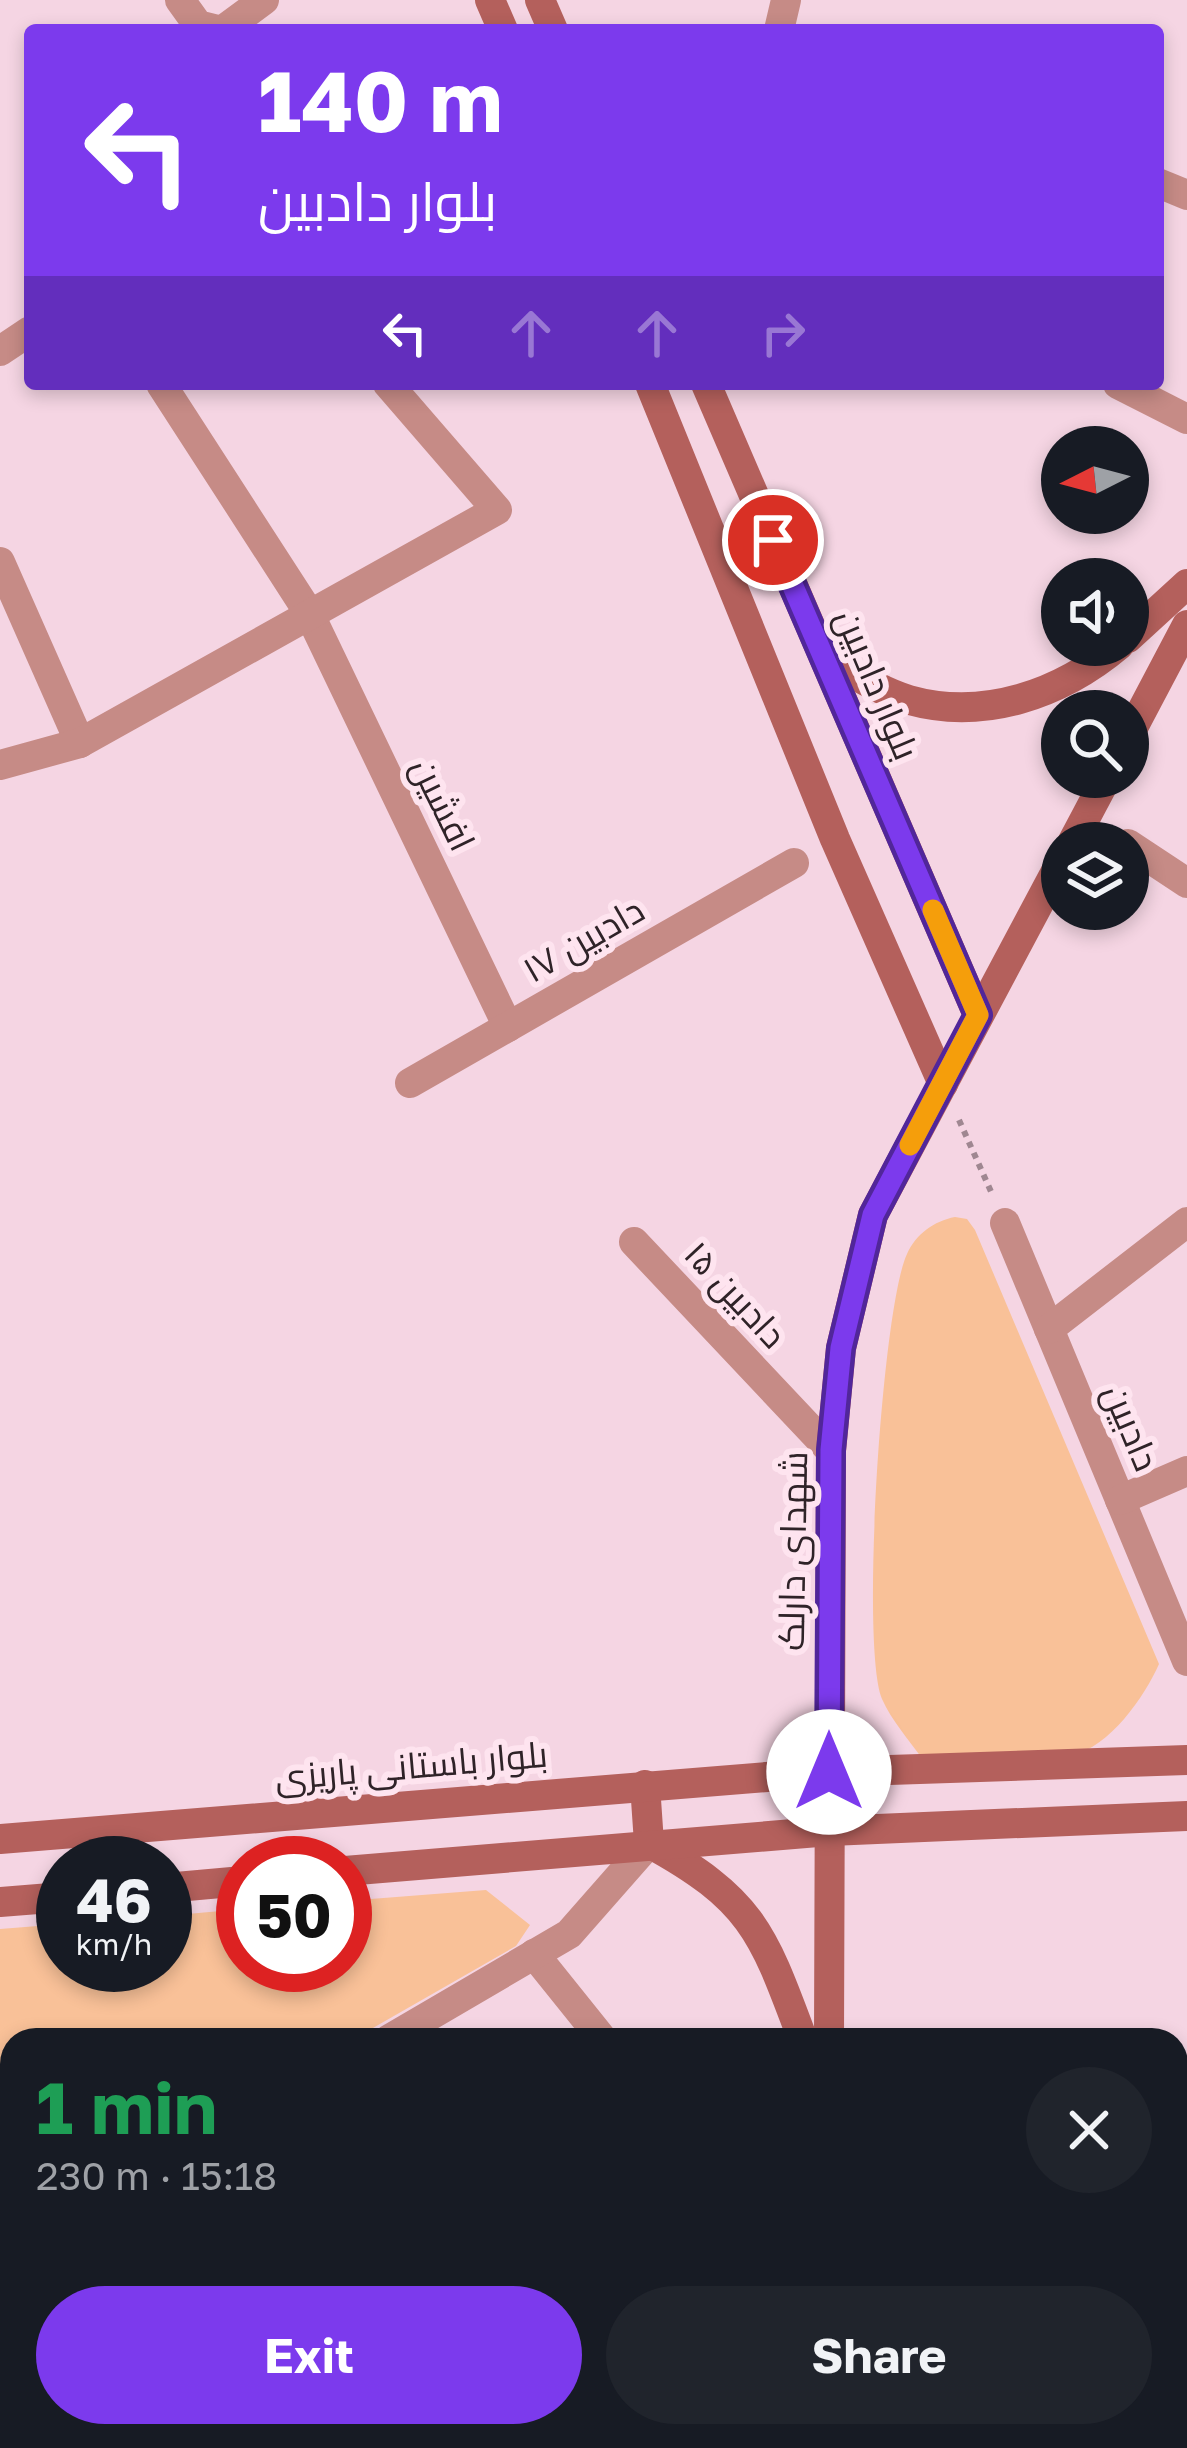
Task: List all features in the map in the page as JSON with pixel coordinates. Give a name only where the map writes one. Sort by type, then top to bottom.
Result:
[{"type":"main road","points":[[652,390],[835,839],[943,1084]]},
{"type":"main road","name":"بلوار دادبین","points":[[709,390],[978,1015]]},
{"type":"main road","points":[[1149,619],[1187,584]]},
{"type":"main road","points":[[1149,697],[1187,626]]},
{"type":"main road","points":[[824,657],[907,699],[958,709],[1010,703],[1055,688],[1092,666]]},
{"type":"main road","name":"شهدای دارلک","points":[[829,2028],[831,1450],[841,1348],[873,1215],[1041,899]]},
{"type":"main road","name":"بلوار باستانی پاریزی","points":[[0,1839],[829,1772],[1187,1760]]},
{"type":"main road","points":[[645,1785],[649,1844]]},
{"type":"main road","points":[[372,1869],[830,1831],[1187,1816]]},
{"type":"main road","points":[[649,1844],[698,1870],[728,1894],[752,1923],[772,1957],[798,2028]]},
{"type":"main road","points":[[0,1902],[36,1899]]},
{"type":"street","points":[[229,24],[263,0]]},
{"type":"street","name":"افشین","points":[[165,390],[309,613],[508,1028]]},
{"type":"street","points":[[0,765],[80,743],[497,510],[393,390]]},
{"type":"street","points":[[1130,390],[1187,419]]},
{"type":"street","points":[[0,562],[80,743]]},
{"type":"street","points":[[1149,857],[1187,883]]},
{"type":"street","name":"دادبین ۱۷","points":[[410,1083],[794,862]]},
{"type":"street","points":[[1049,1329],[1187,1222]]},
{"type":"street","name":"دادبین","points":[[1005,1223],[1187,1660]]},
{"type":"street","name":"دادبین ۱۵","points":[[634,1243],[831,1450]]},
{"type":"street","points":[[1120,1500],[1187,1471]]},
{"type":"street","points":[[408,2028],[569,1934],[649,1844]]},
{"type":"street","points":[[534,1954],[593,2028]]},
{"type":"path","points":[[943,1084],[1005,1223]]},
{"type":"shaded area","points":[[955,1217],[967,1219],[975,1230],[1159,1664],[1145,1691],[1112,1732],[1072,1755],[923,1760],[882,1699],[873,1615],[874,1549],[889,1338],[907,1254],[926,1230]]},
{"type":"shaded area","points":[[486,1890],[530,1925],[516,1946],[373,2028],[0,2028],[0,1929],[36,1926],[36,1992],[192,1992],[192,1914],[216,1911],[216,1992],[372,1992],[372,1899]]},
{"type":"slow traffic","points":[[910,1145],[978,1015],[933,910]]},
{"type":"route","points":[[773,540],[978,1015],[873,1215],[841,1348],[831,1450],[829,1772]]}]
